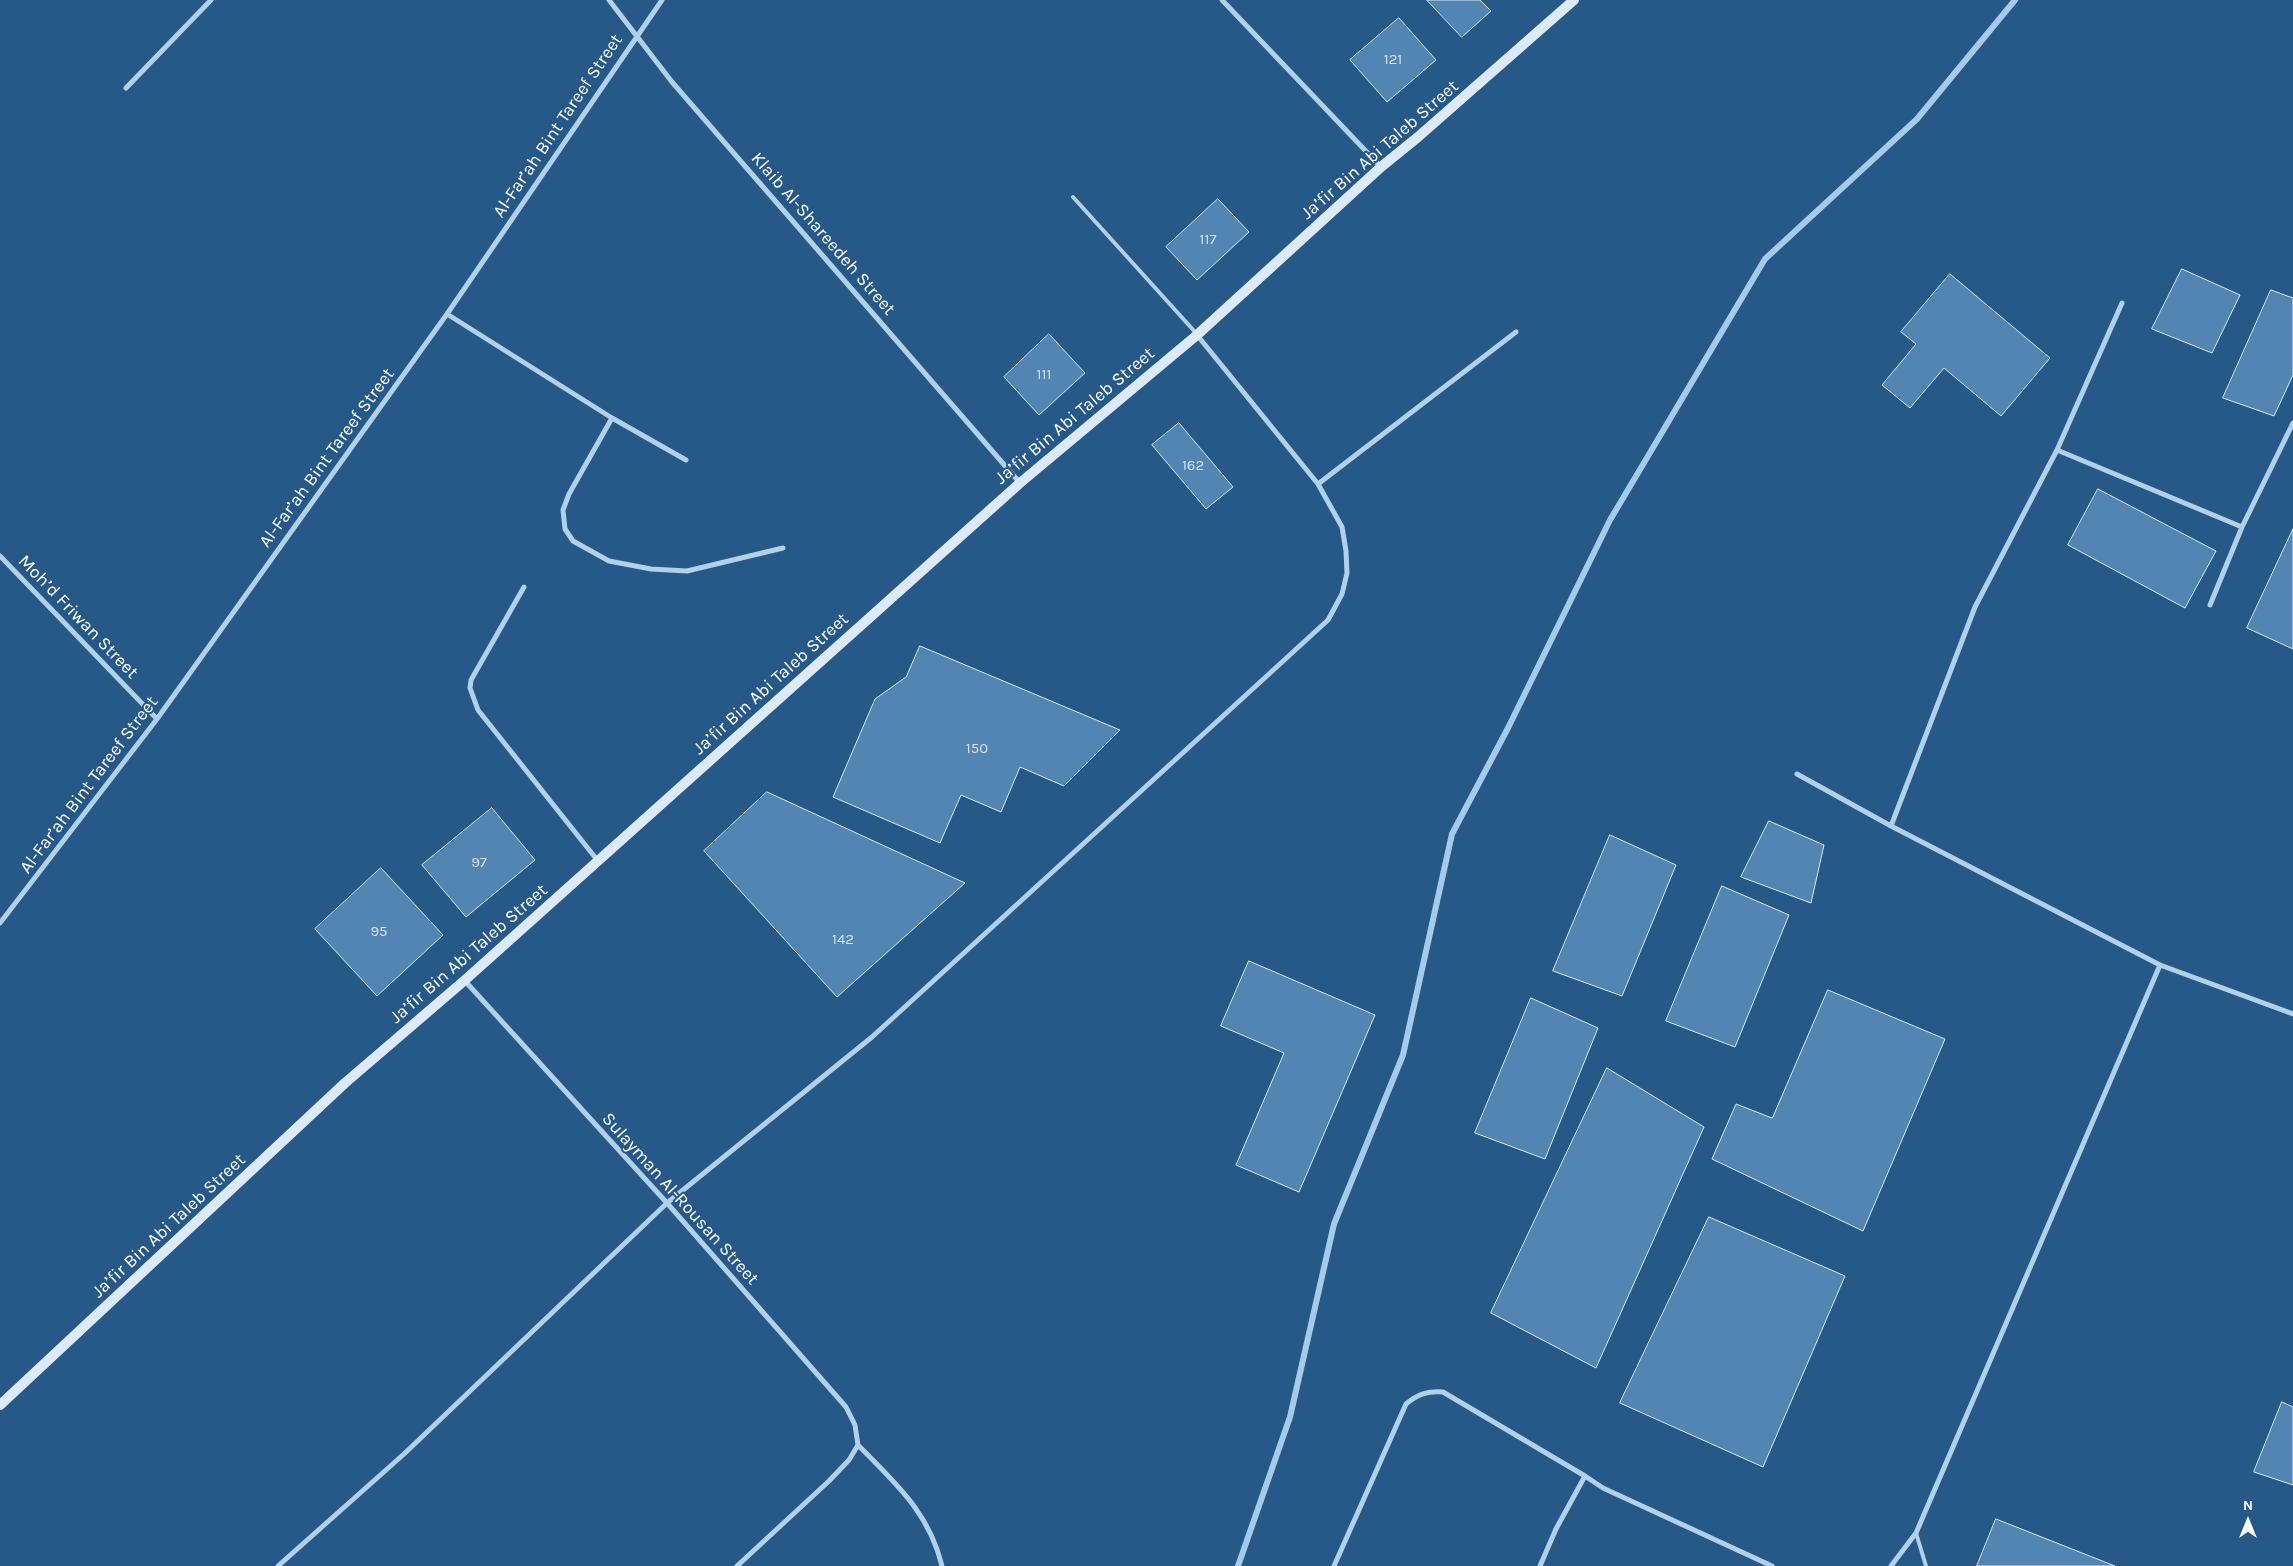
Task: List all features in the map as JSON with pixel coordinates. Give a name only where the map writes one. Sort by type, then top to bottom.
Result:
[{"type":"street","points":[[126,88],[211,0]]},
{"type":"street","name":"Klaib Al-Shareedeh Street","points":[[609,0],[679,89],[1020,483]]},
{"type":"street","name":"Al-Far’ah Bint Tareef Street","points":[[0,923],[157,719],[447,314],[662,0]]},
{"type":"street","points":[[1222,0],[1381,166]]},
{"type":"street","name":"Ja’fir Bin Abi Taleb Street","points":[[0,1405],[345,1084],[465,980],[1020,483],[1197,335],[1381,166],[1418,137],[1574,0]]},
{"type":"street","points":[[1891,826],[1975,607],[2057,450],[2122,303]]},
{"type":"street","points":[[447,314],[612,418],[686,460]]},
{"type":"street","points":[[1318,484],[1516,332]]},
{"type":"street","points":[[278,1566],[404,1454],[667,1203],[872,1037],[1328,620],[1342,594],[1347,573],[1342,527],[1318,484],[1197,335]]},
{"type":"street","points":[[612,418],[569,494],[563,510],[566,529],[573,541],[609,561],[651,569],[688,571],[783,548]]},
{"type":"street","points":[[2210,605],[2242,527],[2293,423]]},
{"type":"street","points":[[2057,450],[2242,527]]},
{"type":"street","name":"Moh’d Friwan Street","points":[[0,556],[157,719]]},
{"type":"street","points":[[524,587],[471,680],[470,688],[478,710],[598,861]]},
{"type":"street","points":[[1797,774],[1891,826],[2160,965],[2293,1014]]},
{"type":"street","points":[[1891,1566],[1916,1533],[2160,965]]},
{"type":"street","name":"Sulayman Al-Rousan Street","points":[[465,980],[667,1203],[846,1407],[855,1425],[858,1445]]},
{"type":"street","points":[[1334,1566],[1406,1404],[1418,1395],[1432,1391],[1443,1392],[1603,1488],[1772,1566]]},
{"type":"street","points":[[737,1566],[829,1481],[849,1460],[858,1445],[903,1492],[926,1521],[937,1546],[942,1566]]},
{"type":"street","points":[[1540,1566],[1556,1529],[1585,1476]]},
{"type":"lane","points":[[1073,198],[1197,335]]},
{"type":"lane","points":[[1916,1533],[1926,1566]]},
{"type":"building","points":[[1427,0],[1480,0],[1491,11],[1462,37]]},
{"type":"building","points":[[1399,18],[1436,60],[1387,102],[1350,60]]},
{"type":"building","points":[[1218,199],[1249,232],[1197,280],[1166,247]]},
{"type":"building","points":[[2182,269],[2240,295],[2212,353],[2152,329]]},
{"type":"building","points":[[1950,274],[2050,358],[2001,416],[1944,368],[1910,408],[1882,385],[1916,344],[1901,332]]},
{"type":"building","points":[[2271,290],[2293,298],[2293,375],[2274,416],[2223,398]]},
{"type":"building","points":[[1049,334],[1085,373],[1039,415],[1004,377]]},
{"type":"building","points":[[1179,423],[1233,487],[1206,509],[1152,445]]},
{"type":"building","points":[[2098,489],[2216,551],[2185,608],[2068,545]]},
{"type":"building","points":[[2293,529],[2293,649],[2247,628]]},
{"type":"building","points":[[920,646],[1120,730],[1064,786],[1020,767],[1001,812],[961,795],[940,843],[833,797],[875,699],[906,677]]},
{"type":"building","points":[[767,792],[965,883],[837,997],[704,851]]},
{"type":"building","points":[[492,808],[535,860],[466,917],[422,865]]},
{"type":"building","points":[[1769,821],[1824,845],[1811,903],[1741,877]]},
{"type":"building","points":[[1610,835],[1676,865],[1622,996],[1553,971]]},
{"type":"building","points":[[381,868],[443,935],[377,996],[315,929]]},
{"type":"building","points":[[1722,886],[1789,915],[1735,1047],[1666,1021]]},
{"type":"building","points":[[1249,961],[1375,1015],[1299,1192],[1236,1165],[1284,1053],[1221,1026]]},
{"type":"building","points":[[1828,990],[1945,1039],[1863,1231],[1712,1159],[1736,1104],[1772,1118]]},
{"type":"building","points":[[1531,998],[1598,1028],[1545,1159],[1475,1133]]},
{"type":"building","points":[[1607,1068],[1704,1127],[1596,1368],[1491,1313]]},
{"type":"building","points":[[1709,1217],[1845,1276],[1763,1467],[1620,1403]]},
{"type":"building","points":[[2282,1402],[2293,1407],[2293,1485],[2254,1472]]},
{"type":"building","points":[[1996,1519],[2115,1566],[1977,1566]]},
{"type":"waterway","points":[[1238,1566],[1290,1417],[1334,1224],[1403,1055],[1452,834],[1508,728],[1610,520],[1765,259],[1917,119],[2015,0]]}]
